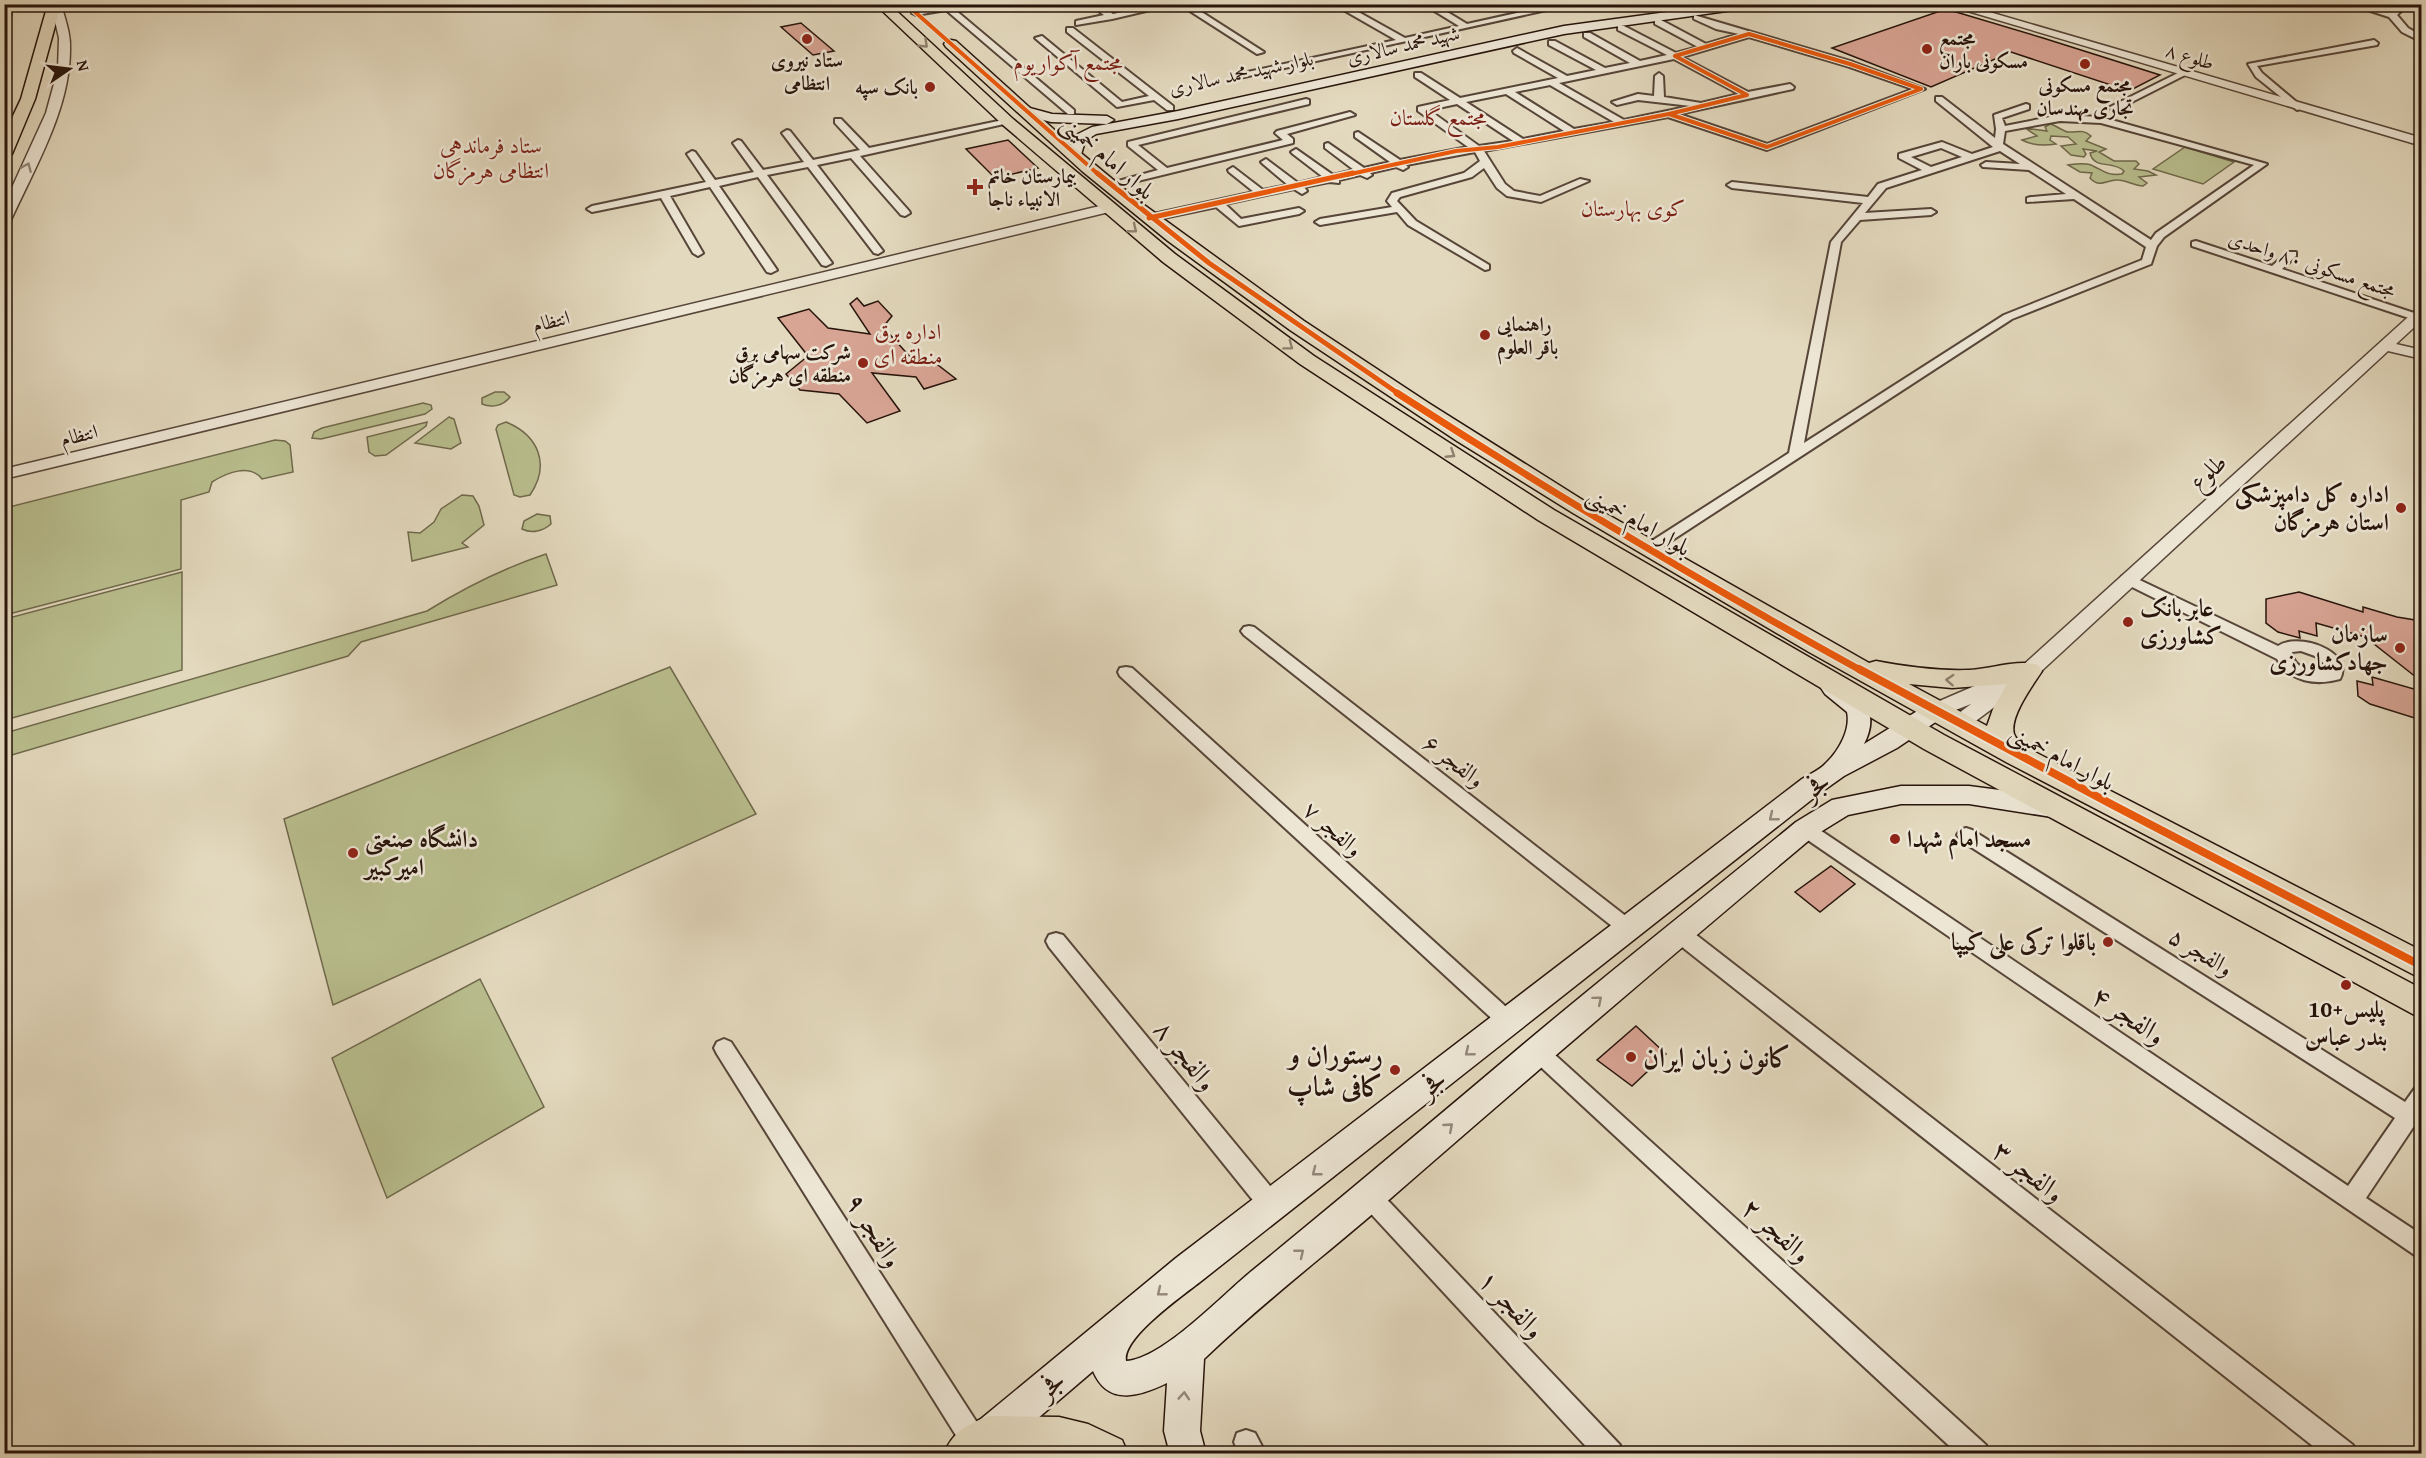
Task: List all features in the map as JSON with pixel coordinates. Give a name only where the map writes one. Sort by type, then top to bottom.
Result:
[{"type":"main road","points":[[4,16],[6,4]]},
{"type":"main road","points":[[4,154],[28,99],[55,4]]},
{"type":"main road","name":"بلوار امام خمینی","points":[[881,4],[1017,116],[1075,155],[1153,221],[1333,352],[1569,502],[1848,665],[2421,966]]},
{"type":"main road","name":"بلوار شهید محمد سالاری","points":[[1017,116],[1080,121],[1174,112],[1513,33],[1607,17],[1713,4]]},
{"type":"main road","name":"شهید محمد سالاری","points":[[1075,155],[1079,138],[1092,132],[1174,112],[1564,30],[1755,4]]},
{"type":"main road","name":"بلوار امام خمینی","points":[[911,9],[1108,208],[1169,258],[1307,360],[1546,515],[1812,672],[2052,807],[2421,1005]]},
{"type":"main road","points":[[1848,665],[1911,677],[1953,680],[1995,678],[2029,670]]},
{"type":"main road","points":[[2016,755],[2003,741],[1999,730],[2003,716],[2029,670]]},
{"type":"main road","points":[[1812,672],[1857,708],[1860,717],[1858,732],[1835,770]]},
{"type":"main road","points":[[1921,735],[1935,711]]},
{"type":"main road","points":[[1921,735],[1958,724]]},
{"type":"main road","name":"فجر","points":[[976,1444],[1131,1316],[1811,786],[1835,770],[1888,742],[1921,735]]},
{"type":"main road","points":[[1811,786],[1823,787],[1835,793],[1842,802],[1841,807]]},
{"type":"main road","name":"فجر","points":[[1131,1316],[1109,1353],[1108,1363],[1117,1378],[1131,1380],[1187,1351],[1236,1305],[1369,1196],[1537,1051],[1805,829],[1841,807],[1901,795],[1940,794],[2013,800],[2052,807]]},
{"type":"main road","points":[[1187,1351],[1182,1431],[1188,1454]]},
{"type":"main road","points":[[976,1444],[1059,1437],[1088,1444],[1108,1454]]},
{"type":"street","points":[[4,220],[61,85],[65,51],[63,28],[55,4]]},
{"type":"street","points":[[911,9],[962,4]]},
{"type":"street","points":[[1093,4],[1112,16]]},
{"type":"street","points":[[1079,23],[1172,4]]},
{"type":"street","points":[[1183,4],[1260,52]]},
{"type":"street","points":[[1337,4],[1404,41]]},
{"type":"street","points":[[1427,4],[1466,27]]},
{"type":"street","points":[[1539,4],[1548,9]]},
{"type":"street","points":[[1238,77],[1570,4]]},
{"type":"street","name":"طلوع ۸","points":[[1949,4],[2421,142]]},
{"type":"street","points":[[2354,4],[2392,15],[2405,30],[2421,40]]},
{"type":"street","points":[[2392,15],[2401,5]]},
{"type":"street","points":[[947,7],[1071,112]]},
{"type":"street","points":[[1669,114],[1767,147],[1921,89],[1850,64],[1719,27],[1697,17]]},
{"type":"street","points":[[1658,22],[1705,47]]},
{"type":"street","points":[[1621,28],[1747,95]]},
{"type":"street","points":[[1070,30],[1174,112]]},
{"type":"street","points":[[1584,181],[1541,199],[1511,194],[1501,186],[1478,150],[1421,109],[1676,56],[1749,34]]},
{"type":"street","points":[[1587,35],[1639,64]]},
{"type":"street","points":[[1039,38],[1120,105],[1156,97]]},
{"type":"street","points":[[1552,43],[1604,71]]},
{"type":"street","points":[[2297,107],[2259,75],[2252,64],[2374,43]]},
{"type":"street","points":[[1517,51],[1566,79]]},
{"type":"street","points":[[2114,108],[2185,73]]},
{"type":"street","points":[[1418,75],[1521,142]]},
{"type":"street","points":[[1659,76],[1659,98]]},
{"type":"street","points":[[1551,82],[1623,123]]},
{"type":"street","points":[[1153,221],[1403,166],[1464,156],[1478,150],[1669,114],[1790,87]]},
{"type":"street","points":[[1507,91],[1572,132]]},
{"type":"street","points":[[1617,102],[1638,97],[1704,105]]},
{"type":"street","points":[[1939,99],[1998,145],[2152,246]]},
{"type":"street","points":[[1267,124],[1306,102]]},
{"type":"street","points":[[1795,454],[1836,242],[1868,200],[1882,186],[1997,149],[2001,129],[1997,117],[2026,106]]},
{"type":"street","points":[[1164,170],[1131,144],[1267,124],[1350,115]]},
{"type":"street","points":[[592,209],[866,152],[1017,116]]},
{"type":"street","points":[[1648,549],[2008,317],[2147,262],[2152,246],[2160,235],[2262,164],[2101,120],[2060,118],[2001,129]]},
{"type":"street","points":[[838,121],[866,152]]},
{"type":"street","points":[[1109,185],[1290,141],[1267,124]]},
{"type":"street","points":[[787,133],[878,250]]},
{"type":"street","points":[[1358,135],[1403,166]]},
{"type":"street","points":[[738,143],[826,263]]},
{"type":"street","points":[[1930,170],[1902,156],[1942,144],[1971,157]]},
{"type":"street","points":[[1328,146],[1367,174]]},
{"type":"street","points":[[1296,152],[1335,181]]},
{"type":"street","points":[[692,154],[771,270]]},
{"type":"street","points":[[853,154],[905,213]]},
{"type":"street","points":[[1266,162],[1300,189]]},
{"type":"street","points":[[1485,267],[1432,237],[1397,209],[1392,201],[1396,195],[1468,175],[1486,162]]},
{"type":"street","points":[[1986,165],[2031,167]]},
{"type":"street","points":[[1233,170],[1262,194]]},
{"type":"street","points":[[1732,185],[1868,200]]},
{"type":"street","points":[[1221,206],[1262,194],[1300,189]]},
{"type":"street","points":[[664,194],[698,253]]},
{"type":"street","points":[[2031,200],[2076,196]]},
{"type":"street","points":[[1221,206],[1239,223],[1299,211]]},
{"type":"street","name":"انتظام","points":[[4,474],[1108,208]]},
{"type":"street","points":[[1320,222],[1397,209]]},
{"type":"street","points":[[1855,217],[1930,212]]},
{"type":"street","name":"مجتمع مسکونی ۸۰ واحدی","points":[[2196,244],[2250,268],[2274,270],[2420,314]]},
{"type":"street","points":[[2274,270],[2292,254]]},
{"type":"street","name":"طلوع","points":[[1958,724],[2029,670],[2420,314]]},
{"type":"street","points":[[2390,341],[2421,342]]},
{"type":"street","points":[[2390,341],[2421,355]]},
{"type":"street","points":[[2127,579],[2283,655]]},
{"type":"street","name":"والفجر ۶","points":[[1250,631],[1629,929]]},
{"type":"street","name":"طلوع","points":[[1935,711],[2029,670]]},
{"type":"street","name":"والفجر ۷","points":[[1126,672],[1508,1021]]},
{"type":"street","name":"والفجر ۴","points":[[1805,829],[2421,1249]]},
{"type":"street","name":"والفجر ۵","points":[[1966,835],[2408,1115]]},
{"type":"street","name":"والفجر ۳","points":[[1679,933],[2344,1454]]},
{"type":"street","name":"والفجر ۸","points":[[1056,940],[1272,1206]]},
{"type":"street","name":"والفجر ۹","points":[[724,1048],[976,1444]]},
{"type":"street","name":"والفجر ۲","points":[[1537,1051],[1977,1454]]},
{"type":"street","points":[[2351,1201],[2421,1095]]},
{"type":"street","name":"والفجر ۱","points":[[1369,1196],[1611,1454]]},
{"type":"green space","points":[[2050,124],[2068,132],[2085,132],[2091,136],[2086,141],[2106,149],[2099,152],[2114,161],[2136,161],[2139,164],[2134,169],[2156,175],[2139,177],[2147,183],[2143,186],[2121,180],[2097,183],[2090,178],[2092,173],[2080,172],[2068,165],[2088,164],[2113,174],[2122,174],[2124,171],[2095,161],[2090,153],[2097,151],[2083,149],[2086,154],[2084,157],[2071,155],[2061,146],[2076,144],[2068,137],[2051,136],[2050,140],[2056,144],[2047,145],[2022,140],[2037,136],[2025,128],[2047,131],[2045,127]]},
{"type":"green space","points":[[2185,147],[2234,162],[2203,184],[2153,169]]},
{"type":"green space","points":[[495,392],[504,392],[510,397],[497,405],[482,404],[482,398]]},
{"type":"green space","points":[[423,403],[431,405],[432,409],[425,414],[321,439],[312,438],[314,432],[322,428]]},
{"type":"green space","points":[[449,417],[454,419],[461,443],[451,449],[415,443]]},
{"type":"green space","points":[[427,422],[426,426],[386,455],[375,456],[369,452],[367,437]]},
{"type":"green space","points":[[506,422],[526,435],[538,452],[540,472],[530,495],[520,497],[514,495],[496,429],[498,425]]},
{"type":"green space","points":[[275,440],[285,441],[290,445],[293,472],[262,479],[251,471],[238,471],[212,482],[209,492],[181,500],[181,569],[5,615],[5,508]]},
{"type":"green space","points":[[462,495],[473,496],[479,506],[484,525],[462,543],[468,547],[412,561],[408,532],[420,533],[434,522],[441,509]]},
{"type":"green space","points":[[537,514],[550,516],[551,524],[537,531],[522,529],[524,521]]},
{"type":"green space","points":[[546,554],[557,585],[361,642],[348,656],[5,757],[5,733],[427,611],[485,579]]},
{"type":"green space","points":[[182,572],[182,670],[5,720],[5,619]]},
{"type":"green space","points":[[670,667],[756,814],[333,1005],[284,819]]},
{"type":"green space","points":[[480,979],[544,1107],[387,1198],[332,1058]]},
{"type":"building","name":"مجتمع مسکونی باران","points":[[1946,9],[2160,75],[2129,91],[2011,52],[1931,87],[1832,48]]},
{"type":"building","name":"ستاد نیروی انتظامی","points":[[801,23],[834,51],[813,55],[781,27]]},
{"type":"building","points":[[1008,140],[1038,168],[995,178],[966,149]]},
{"type":"building","name":"شرکت سهامی برق منطقه ای هرمزگان","points":[[857,298],[864,306],[878,301],[892,316],[883,327],[913,360],[934,362],[956,379],[924,389],[916,377],[872,373],[900,411],[867,423],[839,394],[800,390],[786,374],[808,356],[778,318],[809,309],[828,328],[870,334],[850,304]]},
{"type":"building","name":"سازمان جهادکشاورزی","points":[[2299,592],[2363,612],[2363,607],[2421,621],[2421,681],[2365,637],[2316,623],[2317,636],[2299,631],[2300,638],[2278,632],[2266,623],[2266,599]]},
{"type":"building","points":[[2372,677],[2421,691],[2421,720],[2370,704],[2358,696],[2357,681],[2373,685]]},
{"type":"building","points":[[1831,866],[1855,884],[1820,912],[1795,892]]},
{"type":"building","name":"کانون زبان ایران","points":[[1636,1026],[1666,1054],[1632,1086],[1597,1060]]},
{"type":"cycle path","points":[[906,4],[1055,137],[1169,233],[1353,364],[1500,459],[1649,550],[1802,638],[1955,722],[2422,966]]},
{"type":"cycle path","points":[[1149,218],[1456,151],[1498,147],[1669,114],[1747,95],[1675,56],[1749,34],[1850,64],[1921,89],[1767,147],[1669,114]]},
{"type":"place","name":"ستاد نیروی انتظامی","points":[[807,39]]},
{"type":"place","name":"مجتمع مسکونی باران","points":[[1927,49]]},
{"type":"place","name":"مجتمع مسکونی تجاری مهندسان","points":[[2085,64]]},
{"type":"place","name":"بانک سپه","points":[[930,87]]},
{"type":"place","name":"بیمارستان خاتم الانبیاء ناجا","points":[[975,187]]},
{"type":"place","name":"راهنمایی باقر العلوم","points":[[1485,335]]},
{"type":"place","name":"شرکت سهامی برق منطقه ای هرمزگان","points":[[863,363]]},
{"type":"place","name":"اداره کل دامپزشکی استان هرمزگان","points":[[2401,508]]},
{"type":"place","name":"عابر بانک کشاورزی","points":[[2128,622]]},
{"type":"place","name":"سازمان جهادکشاورزی","points":[[2400,648]]},
{"type":"place","name":"مسجد امام شهدا","points":[[1895,839]]},
{"type":"place","name":"دانشگاه صنعتی امیرکبیر","points":[[353,853]]},
{"type":"place","name":"باقلوا ترکی علی کیپا","points":[[2108,942]]},
{"type":"place","name":"پليس+10 بندر عباس","points":[[2346,985]]},
{"type":"place","name":"کانون زبان ایران","points":[[1631,1057]]},
{"type":"place","name":"رستوران و کافی شاپ","points":[[1395,1070]]},
{"type":"district","name":"مجتمع آکواریوم","points":[[1068,62]]},
{"type":"district","name":"مجتمع گلستان","points":[[1438,117]]},
{"type":"district","name":"ستاد فرماندهی انتظامی هرمزگان","points":[[491,158]]},
{"type":"district","name":"کوی بهارستان","points":[[1633,208]]},
{"type":"district","name":"اداره برق منطقه ای","points":[[908,344]]}]
